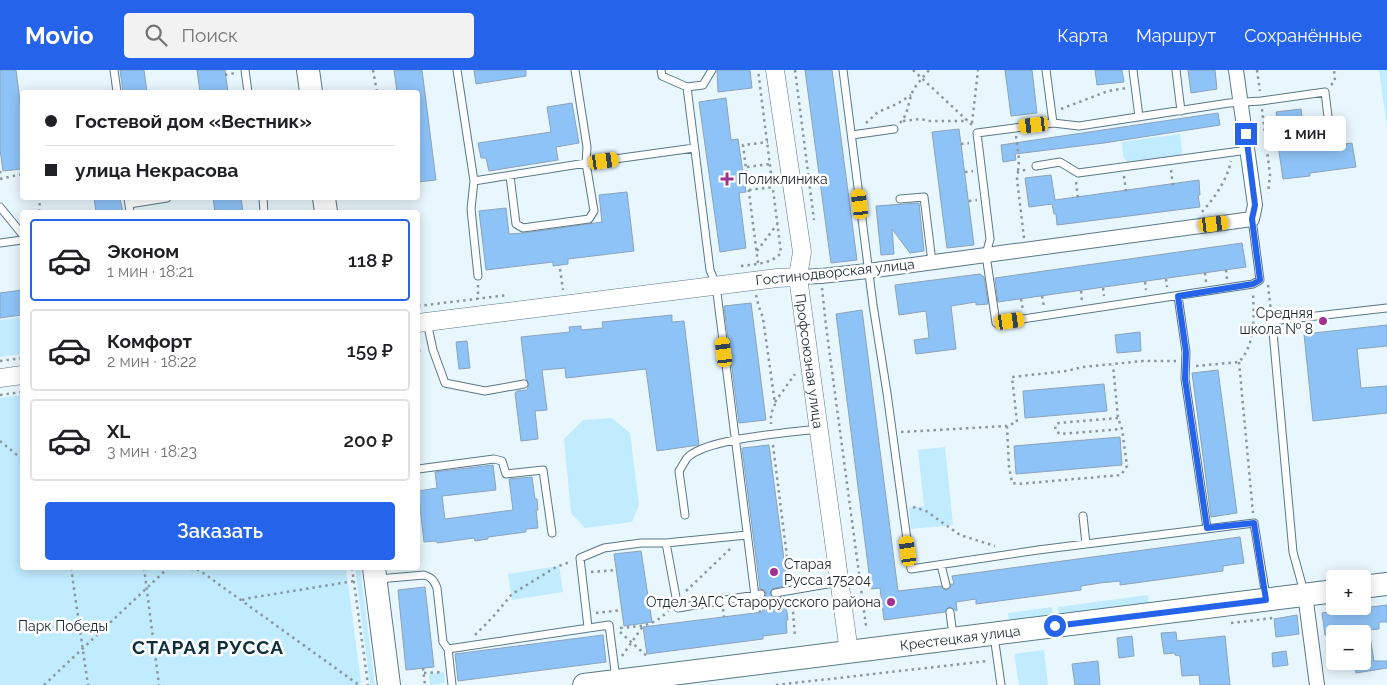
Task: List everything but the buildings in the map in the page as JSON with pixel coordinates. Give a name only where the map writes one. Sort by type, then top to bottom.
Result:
[{"type":"main road","points":[[308,70],[311,90]]},
{"type":"main road","points":[[368,576],[389,685]]},
{"type":"main road","points":[[1371,586],[1387,584]]},
{"type":"main road","name":"Крестецкая улица","points":[[584,685],[615,672],[692,675],[953,638],[1326,592]]},
{"type":"street","name":"Профсоюзная улица","points":[[775,70],[802,252],[798,277],[849,652]]},
{"type":"street","points":[[1236,70],[1255,205],[1252,219]]},
{"type":"street","name":"Гостинодворская улица","points":[[422,323],[479,307],[565,304],[750,281],[868,271],[1252,219]]},
{"type":"street","points":[[0,378],[20,376]]},
{"type":"street","points":[[1305,594],[1317,685]]},
{"type":"lane","points":[[114,70],[117,90]]},
{"type":"lane","points":[[245,70],[248,90]]},
{"type":"lane","points":[[457,70],[474,181],[471,210],[478,276]]},
{"type":"lane","points":[[510,176],[516,224],[523,228],[589,219],[594,211],[586,163],[587,147],[575,70]]},
{"type":"lane","points":[[661,70],[662,76],[687,87],[703,85],[712,70]]},
{"type":"lane","points":[[843,70],[868,271],[893,432],[911,569],[1010,554],[1254,523],[1266,600]]},
{"type":"lane","points":[[1046,70],[1053,123]]},
{"type":"lane","points":[[1133,70],[1139,117]]},
{"type":"lane","points":[[1176,70],[1181,111]]},
{"type":"lane","points":[[666,544],[678,608],[758,595],[747,535],[716,285],[710,270],[687,87]]},
{"type":"lane","points":[[1252,219],[1260,280],[1253,284],[996,323],[986,255],[990,239],[977,133],[1053,123],[1079,126],[1241,102],[1325,92],[1329,125]]},
{"type":"lane","points":[[852,135],[894,129]]},
{"type":"lane","points":[[474,181],[694,148]]},
{"type":"lane","points":[[1036,166],[1060,162],[1078,173],[1248,150]]},
{"type":"lane","points":[[900,199],[924,197],[932,262]]},
{"type":"lane","points":[[129,201],[142,200]]},
{"type":"lane","points":[[0,207],[20,232]]},
{"type":"lane","points":[[0,244],[20,240]]},
{"type":"lane","points":[[1178,296],[1186,352],[1184,363],[1185,379],[1207,528]]},
{"type":"lane","points":[[1305,594],[1293,552],[1272,321],[1387,308]]},
{"type":"lane","points":[[422,323],[434,350],[445,383],[485,391],[524,384]]},
{"type":"lane","points":[[685,515],[679,471],[688,457],[736,439],[818,429]]},
{"type":"lane","points":[[420,469],[494,459],[502,461],[506,474],[543,470],[552,533]]},
{"type":"lane","points":[[1083,516],[1086,544]]},
{"type":"lane","points":[[588,628],[580,558],[604,548],[641,544],[666,544],[747,535]]},
{"type":"lane","points":[[941,565],[946,585]]},
{"type":"lane","points":[[368,576],[424,575],[435,581],[438,588],[443,642],[448,649],[452,685]]},
{"type":"lane","points":[[775,593],[839,582]]},
{"type":"lane","points":[[950,612],[953,638]]},
{"type":"lane","points":[[448,649],[609,625],[615,672]]},
{"type":"lane","points":[[994,633],[1001,685]]},
{"type":"path","points":[[373,70],[377,90]]},
{"type":"path","points":[[739,266],[775,259],[781,253],[758,70]]},
{"type":"path","points":[[795,70],[814,222]]},
{"type":"path","points":[[913,70],[972,123]]},
{"type":"path","points":[[894,129],[903,121],[911,95],[928,70]]},
{"type":"path","points":[[977,133],[972,123],[978,70]]},
{"type":"path","points":[[1325,92],[1335,81],[1334,70]]},
{"type":"path","points":[[1052,112],[1108,91],[1136,87]]},
{"type":"path","points":[[852,135],[878,112],[897,104],[911,95]]},
{"type":"path","points":[[903,121],[921,119],[928,121],[968,121]]},
{"type":"path","points":[[1015,128],[1019,159],[1017,179],[1025,240],[1016,241]]},
{"type":"path","points":[[758,263],[744,145],[768,142]]},
{"type":"path","points":[[1201,212],[1211,201],[1229,173],[1232,152]]},
{"type":"path","points":[[1169,160],[1173,186]]},
{"type":"path","points":[[747,167],[770,164]]},
{"type":"path","points":[[1018,172],[1032,169],[1036,166]]},
{"type":"path","points":[[1123,167],[1126,192]]},
{"type":"path","points":[[0,171],[0,179],[20,174]]},
{"type":"path","points":[[1075,171],[1078,198]]},
{"type":"path","points":[[750,190],[773,187]]},
{"type":"path","points":[[757,251],[778,223]]},
{"type":"path","points":[[560,269],[565,304]]},
{"type":"path","points":[[478,276],[479,307]]},
{"type":"path","points":[[821,276],[866,626]]},
{"type":"path","points":[[750,281],[757,296],[758,307],[763,318],[775,404],[771,414],[772,434],[795,637]]},
{"type":"path","points":[[893,432],[1007,426],[1017,422],[1012,377],[1067,371],[1084,367],[1171,360],[1196,366],[1239,362],[1246,354],[1250,344],[1254,323],[1253,284]]},
{"type":"path","points":[[1268,284],[1272,321]]},
{"type":"path","points":[[420,306],[479,307],[516,294]]},
{"type":"path","points":[[0,361],[20,358]]},
{"type":"path","points":[[1239,362],[1254,523]]},
{"type":"path","points":[[1007,426],[1010,478],[1012,483],[1121,475],[1127,466],[1122,429],[1118,418],[1113,364]]},
{"type":"path","points":[[0,395],[20,392]]},
{"type":"path","points":[[1118,418],[1059,423],[1056,424],[1055,430],[1060,434],[1122,429]]},
{"type":"path","points":[[0,441],[20,457]]},
{"type":"path","points":[[902,504],[926,511],[960,535],[1000,548],[1010,554]]},
{"type":"path","points":[[648,658],[616,628],[643,626],[652,624],[660,619],[694,582],[747,535]]},
{"type":"path","points":[[462,646],[492,618],[512,594],[556,567],[580,558]]},
{"type":"path","points":[[71,570],[88,685]]},
{"type":"path","points":[[144,570],[159,685]]},
{"type":"path","points":[[44,685],[166,570]]},
{"type":"path","points":[[199,570],[359,685]]},
{"type":"path","points":[[356,570],[368,576]]},
{"type":"path","points":[[582,573],[616,570]]},
{"type":"path","points":[[242,600],[368,576]]},
{"type":"path","points":[[368,576],[368,685]]},
{"type":"path","points":[[586,614],[622,610]]},
{"type":"path","points":[[660,619],[661,625]]},
{"type":"path","points":[[615,672],[622,657],[643,626]]},
{"type":"path","points":[[776,685],[997,660]]},
{"type":"path","points":[[423,668],[425,685]]},
{"type":"path","points":[[424,673],[450,671]]},
{"type":"green space","points":[[1379,70],[1387,70],[1387,127]]},
{"type":"green space","points":[[1180,134],[1182,152],[1179,156],[1127,162],[1123,156],[1122,142]]},
{"type":"green space","points":[[20,317],[20,354],[0,357],[0,320]]},
{"type":"green space","name":"Парк Победы","points":[[20,395],[20,570],[346,570],[361,682],[359,685],[0,685],[0,398]]},
{"type":"green space","points":[[612,418],[630,433],[639,505],[632,522],[585,528],[571,513],[564,439],[583,420]]},
{"type":"green space","points":[[945,447],[953,525],[911,529],[909,508],[924,506],[918,450]]},
{"type":"green space","points":[[559,566],[563,592],[512,600],[508,574]]},
{"type":"green space","points":[[355,570],[360,570],[375,685],[370,685]]},
{"type":"green space","points":[[1148,595],[1149,603],[1059,615],[1058,607]]},
{"type":"green space","points":[[1052,607],[1053,615],[1009,620],[1008,613]]},
{"type":"green space","points":[[1044,650],[1048,685],[1019,685],[1014,654]]},
{"type":"green space","points":[[444,672],[445,683],[430,685],[429,674]]},
{"type":"place","name":"Поликлиника","points":[[727,179]]},
{"type":"place","name":"Средняя школа № 8","points":[[1323,321]]},
{"type":"place","name":"Старая Русса 175204","points":[[774,572]]},
{"type":"place","name":"Отдел ЗАГС Старорусского района","points":[[891,602]]},
{"type":"district","name":"СТАРАЯ РУССА","points":[[208,647]]},
{"type":"route","points":[[1055,626],[1266,600],[1254,523],[1207,528],[1185,379],[1184,363],[1186,352],[1178,296],[1253,284],[1260,280],[1252,219],[1255,205],[1246,134]]}]
